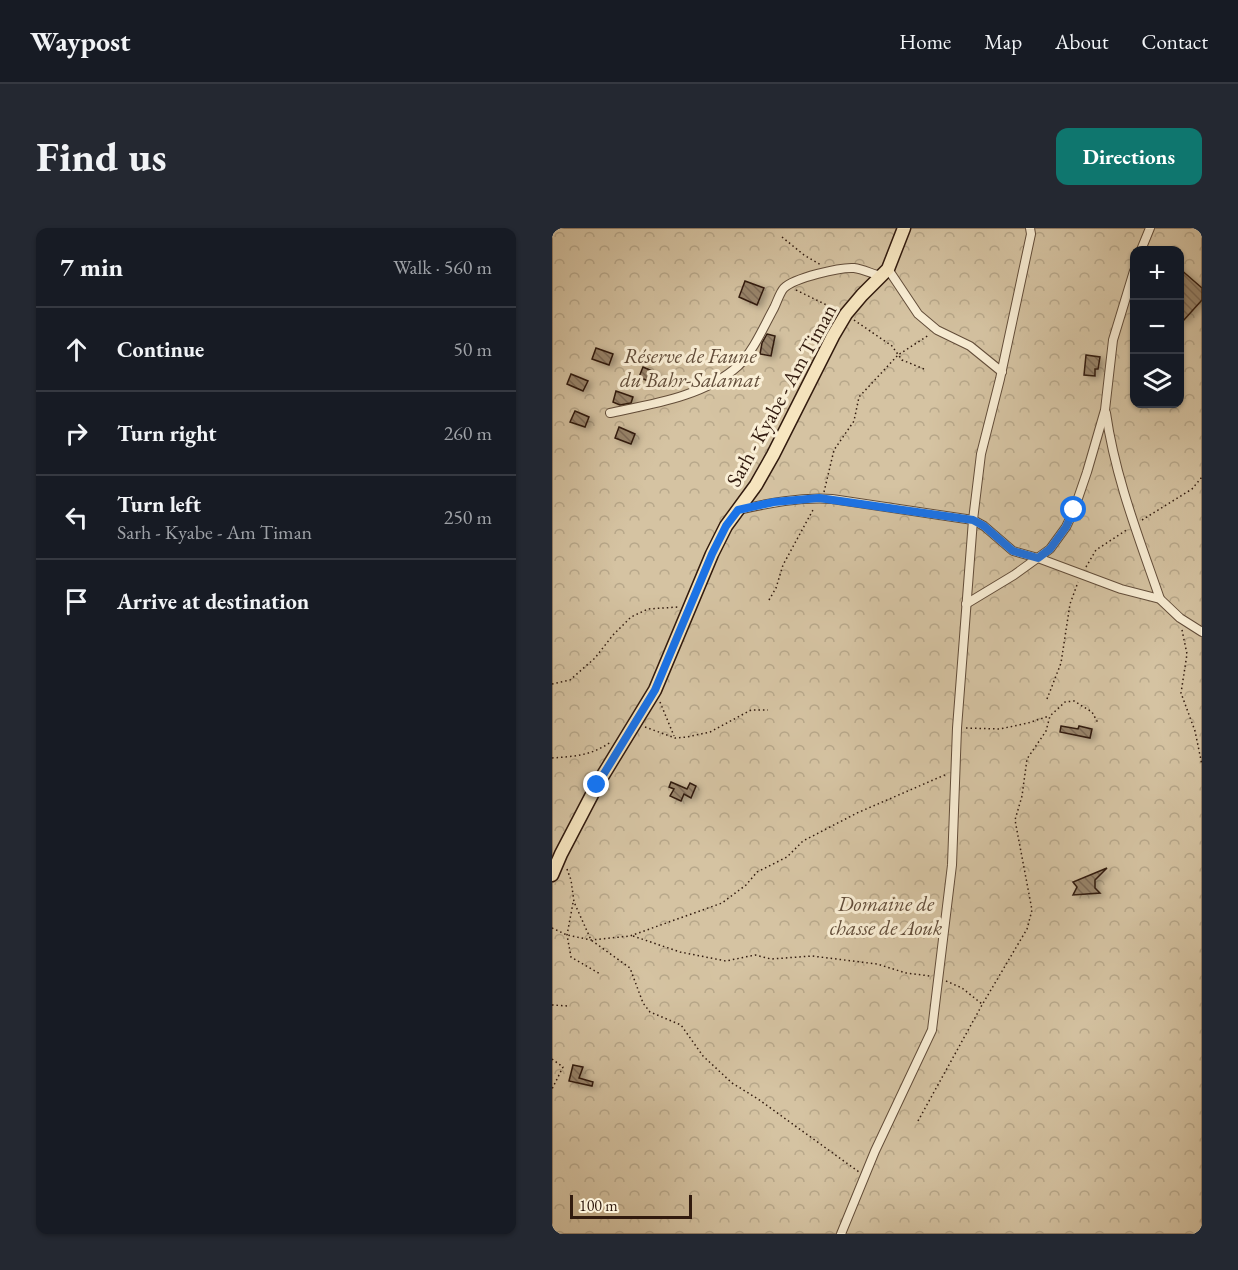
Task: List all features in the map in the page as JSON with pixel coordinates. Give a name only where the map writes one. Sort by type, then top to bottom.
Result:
[{"type":"main road","name":"Sarh - Kyabe - Am Timan","points":[[552,875],[597,785],[655,690],[726,526],[756,485],[773,455],[846,314],[884,272],[904,228]]},
{"type":"street","points":[[841,1234],[875,1151],[932,1030],[952,865],[957,728],[973,520],[981,454],[1002,372],[1031,234],[1030,228]]},
{"type":"street","points":[[1143,246],[1150,228]]},
{"type":"street","points":[[610,413],[689,393],[717,381],[738,366],[750,352],[784,288],[800,279],[854,268],[884,272],[918,314],[937,330],[970,346],[1002,372]]},
{"type":"street","points":[[966,604],[1014,575],[1050,549],[1066,527],[1074,510],[1105,410],[1113,340],[1130,285]]},
{"type":"street","points":[[1105,410],[1114,457],[1138,540],[1160,599],[1180,618],[1202,632]]},
{"type":"street","points":[[738,510],[774,502],[819,498],[973,520],[984,526],[1013,551],[1121,589],[1160,599]]},
{"type":"path","points":[[782,237],[804,255],[832,271]]},
{"type":"path","points":[[793,283],[795,289],[846,314],[892,346],[902,360],[924,369]]},
{"type":"path","points":[[769,600],[776,588],[783,565],[825,491],[834,450],[854,422],[859,397],[898,355],[937,330]]},
{"type":"path","points":[[552,684],[570,680],[595,658],[631,616],[648,609],[691,606]]},
{"type":"path","points":[[1180,618],[1187,654],[1181,693],[1196,731],[1202,765]]},
{"type":"path","points":[[655,690],[675,738]]},
{"type":"path","points":[[957,728],[1000,729],[1028,723],[1050,716],[1065,702],[1074,701],[1092,712],[1098,723]]},
{"type":"path","points":[[630,729],[646,727],[675,738],[710,732],[751,710],[768,710]]},
{"type":"path","points":[[918,1121],[1027,929],[1032,910],[1015,820],[1022,796],[1027,759],[1046,732],[1050,716]]},
{"type":"path","points":[[552,758],[583,755],[612,741]]},
{"type":"path","points":[[552,928],[567,935],[591,940],[630,936],[723,903],[758,872],[787,857],[803,841],[857,813],[956,771]]},
{"type":"path","points":[[561,854],[571,880],[574,902],[591,940],[630,968],[643,1003],[650,1012],[681,1024],[703,1056],[732,1083],[758,1099],[865,1177]]},
{"type":"path","points":[[574,902],[567,935],[571,957],[600,974]]},
{"type":"path","points":[[630,936],[680,952],[726,962],[755,955],[771,959],[812,956],[877,964],[906,973],[938,977],[962,988],[982,1005]]},
{"type":"path","points":[[552,1005],[568,1006]]},
{"type":"path","points":[[552,1059],[563,1067],[552,1089]]},
{"type":"green space","name":"Domaine de chasse de Aouk","points":[[552,228],[1202,228],[1202,1234],[552,1234]]},
{"type":"building","points":[[1184,272],[1202,288],[1202,300],[1184,320]]},
{"type":"building","points":[[745,281],[764,288],[757,305],[739,297]]},
{"type":"building","points":[[767,334],[775,336],[771,356],[760,354]]},
{"type":"building","points":[[596,348],[613,354],[609,365],[592,359]]},
{"type":"building","points":[[1086,355],[1100,357],[1095,376],[1084,375]]},
{"type":"building","points":[[643,367],[659,374],[655,384],[639,377]]},
{"type":"building","points":[[571,374],[588,381],[583,391],[567,384]]},
{"type":"building","points":[[616,391],[633,397],[631,403],[620,405],[613,402]]},
{"type":"building","points":[[575,411],[589,417],[585,427],[570,422]]},
{"type":"building","points":[[619,427],[635,434],[631,444],[615,438]]},
{"type":"building","points":[[1061,726],[1092,729],[1090,738],[1060,732]]},
{"type":"building","points":[[671,782],[687,789],[690,783],[696,786],[691,798],[684,794],[681,801],[670,796],[674,789],[669,787]]},
{"type":"building","points":[[1107,868],[1095,880],[1095,888],[1100,893],[1073,895],[1077,887],[1073,882]]},
{"type":"building","points":[[573,1065],[583,1067],[579,1078],[593,1082],[592,1086],[569,1081]]},
{"type":"route","points":[[597,785],[655,690],[712,554],[726,526],[738,510],[774,502],[819,498],[973,520],[984,526],[1013,551],[1038,558],[1050,549],[1066,527],[1074,510]]},
{"type":"park label","name":"Réserve de Faune du Bahr-Salamat","points":[[690,367]]}]
